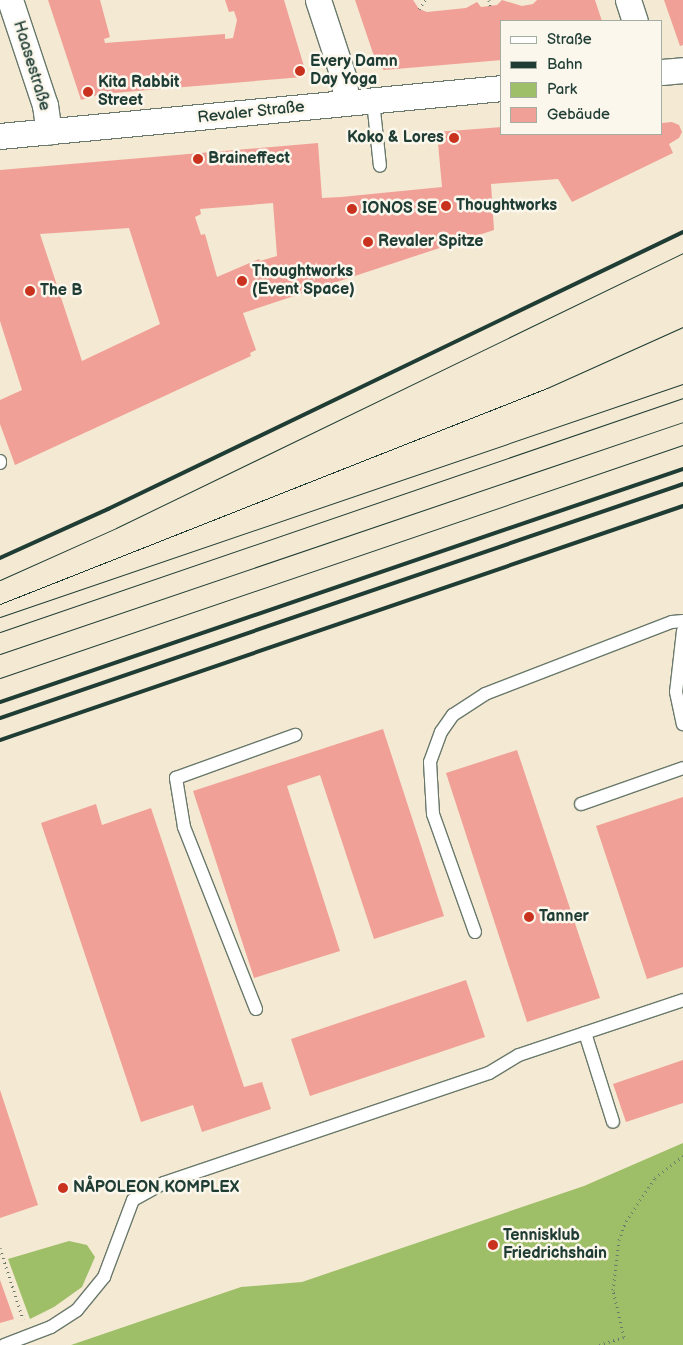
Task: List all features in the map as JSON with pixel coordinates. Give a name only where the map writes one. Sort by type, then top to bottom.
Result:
[{"type":"street","name":"Haasestraße","points":[[10,0],[45,105],[49,132]]},
{"type":"street","points":[[318,0],[344,79],[346,103]]},
{"type":"street","points":[[628,0],[635,20]]},
{"type":"street","points":[[663,72],[683,70]]},
{"type":"street","name":"Revaler Straße","points":[[0,136],[500,88]]},
{"type":"lane","points":[[373,101],[380,166]]},
{"type":"lane","points":[[475,932],[433,814],[430,762],[441,732],[453,715],[485,694],[672,622],[683,621]]},
{"type":"lane","points":[[683,632],[676,692],[683,724]]},
{"type":"lane","points":[[256,1009],[184,827],[176,778],[295,735]]},
{"type":"lane","points":[[581,804],[683,768]]},
{"type":"lane","points":[[4,1345],[51,1327],[77,1310],[104,1276],[133,1200],[164,1182],[489,1073],[519,1055],[683,1000]]},
{"type":"lane","points":[[585,1033],[613,1122]]},
{"type":"path","points":[[419,9],[425,0]]},
{"type":"path","points":[[490,0],[490,6]]},
{"type":"path","points":[[599,1345],[624,1337],[613,1290],[619,1240],[626,1221],[655,1178],[683,1156]]},
{"type":"path","points":[[0,1248],[28,1336]]},
{"type":"green space","name":"Tennisklub Friedrichshain","points":[[683,1143],[683,1345],[71,1345],[241,1287],[302,1282],[584,1186]]},
{"type":"green space","points":[[69,1241],[87,1245],[95,1257],[82,1287],[54,1307],[30,1319],[8,1259]]},
{"type":"building","points":[[48,0],[100,0],[110,37],[104,39],[105,43],[225,34],[225,39],[233,38],[237,20],[234,11],[229,12],[225,0],[284,0],[306,73],[303,77],[101,94],[81,100]]},
{"type":"building","points":[[355,0],[413,0],[419,9],[427,12],[466,8],[477,2],[481,7],[497,5],[502,0],[522,6],[533,4],[537,0],[595,0],[602,20],[500,20],[500,60],[384,70],[377,65]]},
{"type":"building","points":[[664,0],[683,0],[683,45],[680,46]]},
{"type":"building","points":[[672,122],[679,125],[682,132],[679,138],[669,144],[673,153],[572,202],[558,179],[491,184],[494,230],[243,313],[256,350],[250,353],[251,356],[15,465],[0,424],[0,400],[22,390],[0,321],[0,170],[318,143],[322,198],[341,197],[442,187],[437,132],[500,127],[500,135],[663,135],[663,123]],"holes":[[[273,203],[277,256],[260,261],[259,259],[217,277],[205,234],[201,235],[195,217],[201,214],[200,209]],[[129,228],[160,324],[82,361],[40,234]]]},
{"type":"building","points":[[383,729],[444,916],[374,939],[320,775],[287,786],[340,951],[254,978],[193,791]]},
{"type":"building","points":[[517,750],[600,998],[527,1022],[446,773]]},
{"type":"building","points":[[683,797],[683,967],[647,979],[596,826]]},
{"type":"building","points":[[96,804],[102,825],[151,808],[244,1087],[262,1082],[271,1109],[202,1132],[193,1105],[141,1122],[41,823]]},
{"type":"building","points":[[466,980],[485,1037],[310,1096],[291,1039]]},
{"type":"building","points":[[683,1060],[683,1103],[626,1122],[613,1084]]},
{"type":"building","points":[[0,1090],[38,1205],[0,1218]]},
{"type":"building","points":[[0,1280],[14,1319],[0,1323]]},
{"type":"tram line","points":[[0,580],[116,528],[683,253]]},
{"type":"tram line","points":[[0,604],[547,388],[683,327]]},
{"type":"tram line","points":[[0,617],[683,384]]},
{"type":"tram line","points":[[0,632],[683,398]]},
{"type":"tram line","points":[[0,654],[683,422]]},
{"type":"tram line","points":[[0,678],[683,445]]},
{"type":"railway","points":[[0,558],[108,509],[683,232]]},
{"type":"railway","points":[[0,702],[683,469]]},
{"type":"railway","points":[[0,718],[683,484]]},
{"type":"railway","points":[[0,740],[683,506]]},
{"type":"place","name":"Every Damn Day Yoga","points":[[300,71]]},
{"type":"place","name":"Kita Rabbit Street","points":[[88,92]]},
{"type":"place","name":"Koko & Lores","points":[[454,138]]},
{"type":"place","name":"Braineffect","points":[[198,159]]},
{"type":"place","name":"Thoughtworks","points":[[446,206]]},
{"type":"place","name":"IONOS SE","points":[[352,209]]},
{"type":"place","name":"Revaler Spitze","points":[[368,242]]},
{"type":"place","name":"Thoughtworks (Event Space)","points":[[242,281]]},
{"type":"place","name":"The B","points":[[30,291]]},
{"type":"place","name":"Tanner","points":[[529,917]]},
{"type":"place","name":"NÅPOLEON KOMPLEX","points":[[63,1188]]},
{"type":"place","name":"Tennisklub Friedrichshain","points":[[493,1245]]}]
